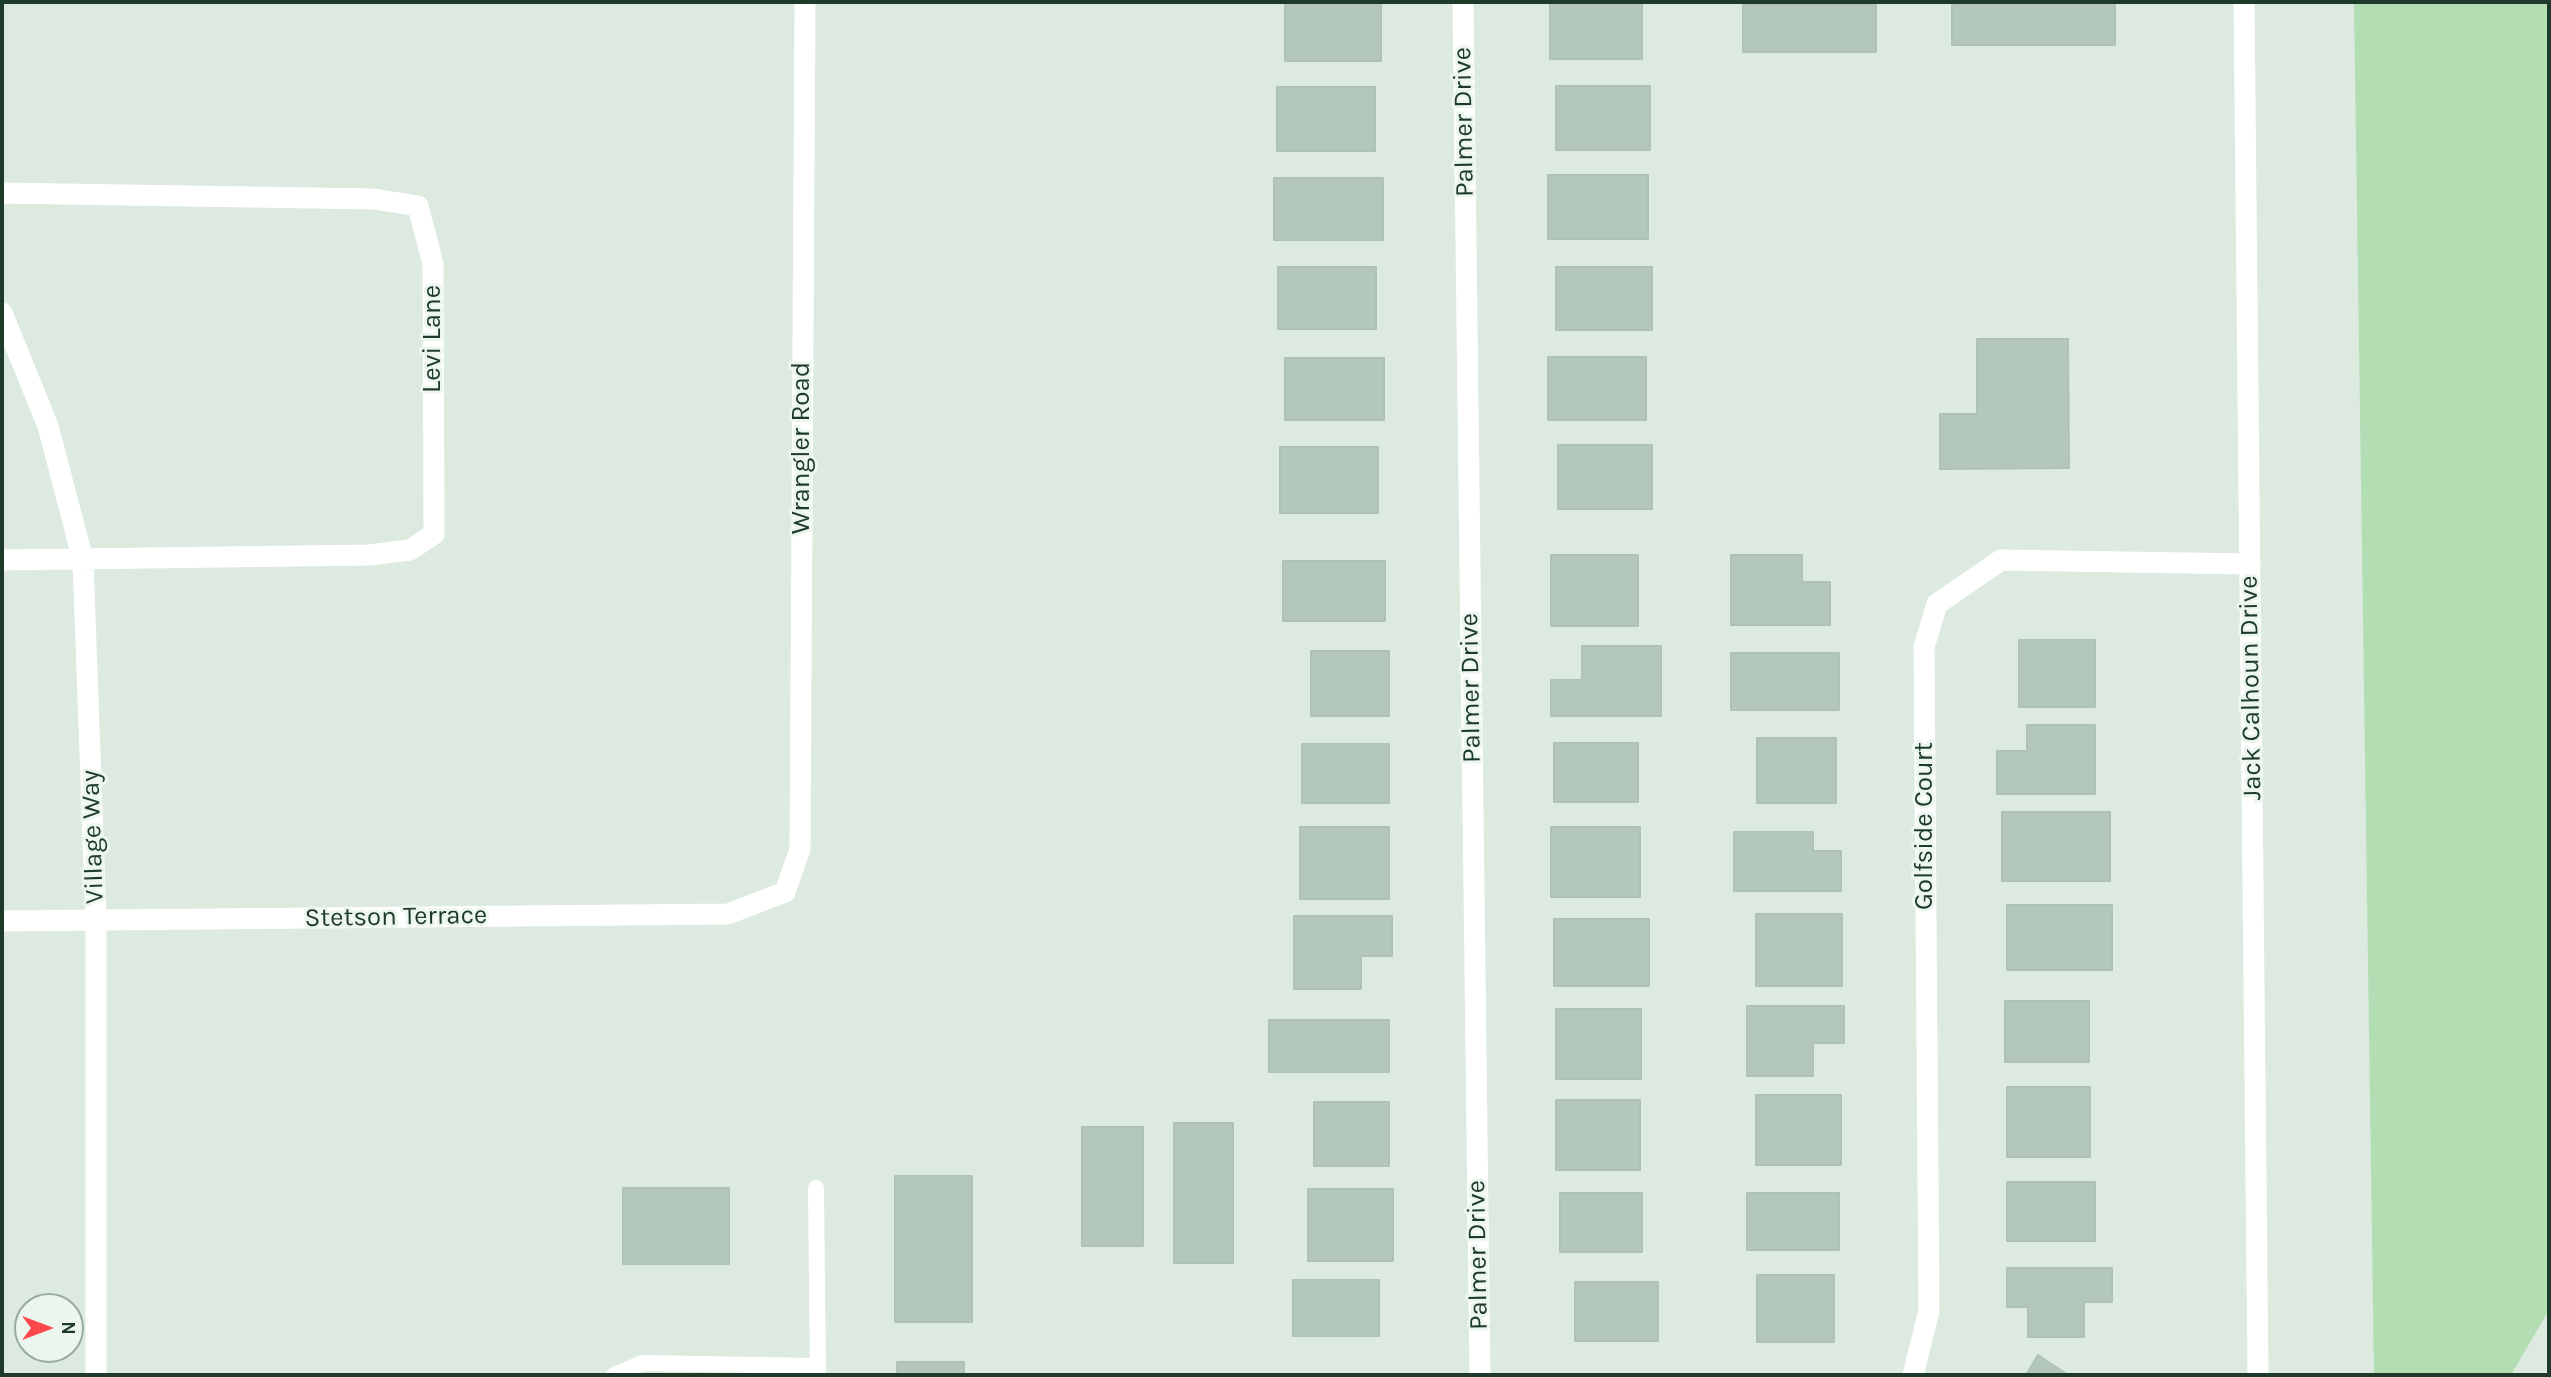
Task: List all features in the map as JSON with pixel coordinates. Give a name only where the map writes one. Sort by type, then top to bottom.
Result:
[{"type":"street","name":"Wrangler Road","points":[[785,892],[800,849],[805,2]]},
{"type":"street","name":"Palmer Drive","points":[[1463,2],[1480,1375]]},
{"type":"street","name":"Jack Calhoun Drive","points":[[2244,2],[2258,1375]]},
{"type":"street","name":"Levi Lane","points":[[2,193],[374,199],[418,206],[433,264],[434,534],[410,550],[369,555],[83,560]]},
{"type":"street","name":"Village Way","points":[[2,313],[48,426],[83,560],[96,920],[96,1375]]},
{"type":"street","points":[[2,560],[83,560]]},
{"type":"street","name":"Golfside Court","points":[[1913,1375],[1929,1311],[1924,647],[1937,604],[2001,560],[2250,564]]},
{"type":"street","name":"Stetson Terrace","points":[[2,921],[728,914],[785,892]]},
{"type":"lane","points":[[614,1375],[642,1363],[818,1371],[816,1188]]},
{"type":"green space","points":[[2354,2],[2549,2],[2549,1310],[2511,1375],[2374,1375]]},
{"type":"building","points":[[1285,2],[1381,2],[1381,61],[1285,61]]},
{"type":"building","points":[[1550,2],[1642,2],[1642,59],[1550,59]]},
{"type":"building","points":[[1952,2],[2115,2],[2115,45],[1952,45]]},
{"type":"building","points":[[1743,5],[1876,5],[1876,52],[1743,52]]},
{"type":"building","points":[[1556,86],[1650,86],[1650,150],[1556,150]]},
{"type":"building","points":[[1277,87],[1375,87],[1375,151],[1277,151]]},
{"type":"building","points":[[1548,175],[1648,175],[1648,239],[1548,239]]},
{"type":"building","points":[[1274,178],[1383,178],[1383,240],[1274,240]]},
{"type":"building","points":[[1278,267],[1376,267],[1376,329],[1278,329]]},
{"type":"building","points":[[1556,267],[1652,267],[1652,330],[1556,330]]},
{"type":"building","points":[[1977,339],[2068,339],[2069,468],[1940,469],[1940,414],[1977,414]]},
{"type":"building","points":[[1548,357],[1646,357],[1646,420],[1548,420]]},
{"type":"building","points":[[1285,358],[1384,358],[1384,420],[1285,420]]},
{"type":"building","points":[[1558,445],[1652,445],[1652,509],[1558,509]]},
{"type":"building","points":[[1280,447],[1378,447],[1378,513],[1280,513]]},
{"type":"building","points":[[1551,555],[1638,555],[1638,626],[1551,626]]},
{"type":"building","points":[[1731,555],[1802,555],[1802,582],[1830,582],[1830,625],[1731,625]]},
{"type":"building","points":[[1283,561],[1385,561],[1385,621],[1283,621]]},
{"type":"building","points":[[2019,640],[2095,640],[2095,707],[2019,707]]},
{"type":"building","points":[[1582,646],[1661,646],[1661,716],[1551,716],[1551,680],[1582,680]]},
{"type":"building","points":[[1311,651],[1389,651],[1389,716],[1311,716]]},
{"type":"building","points":[[1731,653],[1839,653],[1839,710],[1731,710]]},
{"type":"building","points":[[2027,725],[2095,725],[2095,794],[1997,794],[1997,751],[2027,751]]},
{"type":"building","points":[[1757,738],[1836,738],[1836,803],[1757,803]]},
{"type":"building","points":[[1554,743],[1638,743],[1638,802],[1554,802]]},
{"type":"building","points":[[1302,744],[1389,744],[1389,803],[1302,803]]},
{"type":"building","points":[[2002,812],[2110,812],[2110,881],[2002,881]]},
{"type":"building","points":[[1300,827],[1389,827],[1389,899],[1300,899]]},
{"type":"building","points":[[1551,827],[1640,827],[1640,897],[1551,897]]},
{"type":"building","points":[[1734,832],[1813,832],[1813,851],[1841,851],[1841,891],[1734,891]]},
{"type":"building","points":[[2007,905],[2112,905],[2112,970],[2007,970]]},
{"type":"building","points":[[1756,914],[1842,914],[1842,986],[1756,986]]},
{"type":"building","points":[[1294,916],[1392,916],[1392,956],[1361,956],[1361,989],[1294,989]]},
{"type":"building","points":[[1554,919],[1649,919],[1649,986],[1554,986]]},
{"type":"building","points":[[2005,1001],[2089,1001],[2089,1062],[2005,1062]]},
{"type":"building","points":[[1747,1006],[1844,1006],[1844,1043],[1813,1043],[1813,1076],[1747,1076]]},
{"type":"building","points":[[1556,1009],[1641,1009],[1641,1079],[1556,1079]]},
{"type":"building","points":[[1269,1020],[1389,1020],[1389,1072],[1269,1072]]},
{"type":"building","points":[[2007,1087],[2090,1087],[2090,1157],[2007,1157]]},
{"type":"building","points":[[1756,1095],[1841,1095],[1841,1165],[1756,1165]]},
{"type":"building","points":[[1556,1100],[1640,1100],[1640,1170],[1556,1170]]},
{"type":"building","points":[[1314,1102],[1389,1102],[1389,1166],[1314,1166]]},
{"type":"building","points":[[1174,1123],[1233,1123],[1233,1263],[1174,1263]]},
{"type":"building","points":[[1082,1127],[1143,1127],[1143,1246],[1082,1246]]},
{"type":"building","points":[[895,1176],[972,1176],[972,1322],[895,1322]]},
{"type":"building","points":[[2007,1182],[2095,1182],[2095,1241],[2007,1241]]},
{"type":"building","points":[[623,1188],[729,1188],[729,1264],[623,1264]]},
{"type":"building","points":[[1308,1189],[1393,1189],[1393,1261],[1308,1261]]},
{"type":"building","points":[[1560,1193],[1642,1193],[1642,1252],[1560,1252]]},
{"type":"building","points":[[1747,1193],[1839,1193],[1839,1250],[1747,1250]]},
{"type":"building","points":[[2007,1268],[2112,1268],[2112,1302],[2084,1302],[2084,1337],[2028,1337],[2028,1307],[2007,1307]]},
{"type":"building","points":[[1757,1275],[1834,1275],[1834,1342],[1757,1342]]},
{"type":"building","points":[[1293,1280],[1379,1280],[1379,1336],[1293,1336]]},
{"type":"building","points":[[1575,1282],[1658,1282],[1658,1341],[1575,1341]]},
{"type":"building","points":[[2038,1355],[2068,1375],[2026,1375]]},
{"type":"building","points":[[897,1362],[964,1362],[964,1375],[897,1375]]}]
